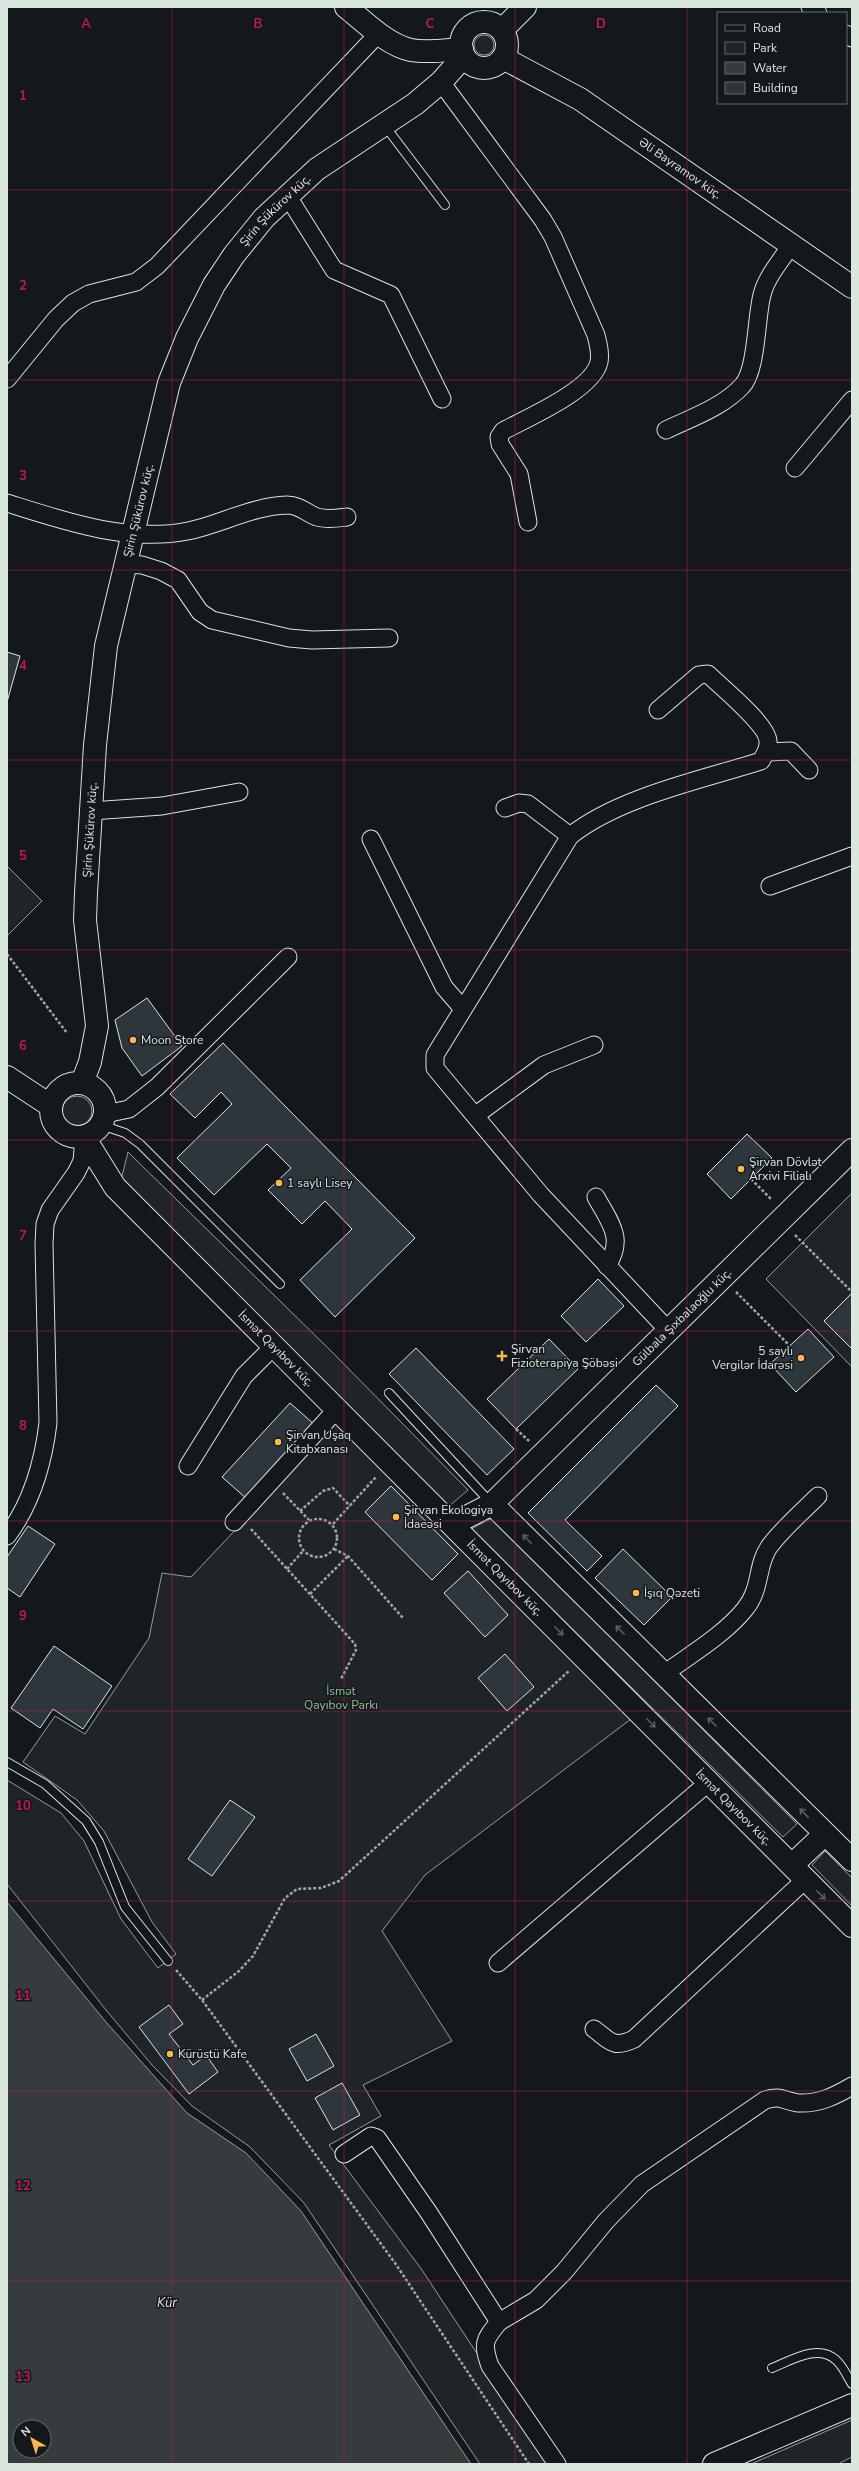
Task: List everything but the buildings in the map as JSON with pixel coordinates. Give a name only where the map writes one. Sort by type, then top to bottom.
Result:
[{"type":"street","points":[[346,7],[394,44],[412,50],[463,53]]},
{"type":"street","points":[[502,30],[525,7]]},
{"type":"street","points":[[489,22],[502,30],[507,44],[503,58],[491,67],[483,68],[469,62],[463,53],[463,35],[474,24],[489,22]]},
{"type":"street","points":[[7,379],[56,319],[73,303],[89,294],[136,282],[157,266],[378,33]]},
{"type":"street","name":"Şirin Şükürov küç.","points":[[82,1083],[90,1062],[97,1026],[86,920],[95,745],[106,646],[169,384],[187,338],[214,285],[234,255],[264,218],[316,169],[384,125],[441,82],[463,53]]},
{"type":"street","name":"Əli Bayramov küç.","points":[[503,58],[580,99],[852,288]]},
{"type":"street","points":[[441,82],[553,237],[596,335],[600,351],[599,363],[593,375],[569,394],[503,431],[499,437],[500,444],[519,474],[528,522]]},
{"type":"street","points":[[287,195],[334,270],[391,294],[442,399]]},
{"type":"street","points":[[666,430],[730,397],[744,385],[750,369],[762,294],[768,279],[791,245]]},
{"type":"street","points":[[795,468],[852,400]]},
{"type":"street","points":[[7,503],[82,525],[133,533],[163,534],[188,531],[266,508],[288,505],[303,507],[316,516],[327,519],[347,517]]},
{"type":"street","points":[[125,564],[142,565],[161,571],[178,580],[200,612],[212,620],[289,638],[312,640],[389,638]]},
{"type":"street","points":[[658,710],[700,675],[708,674],[760,725],[768,740],[767,752],[761,761],[622,805],[585,824],[570,836],[435,1055],[435,1068],[476,1115],[541,1195],[668,1330]]},
{"type":"street","points":[[767,752],[791,751],[809,770]]},
{"type":"street","points":[[91,811],[162,806],[239,792]]},
{"type":"street","points":[[505,808],[519,803],[528,804],[570,836]]},
{"type":"street","points":[[371,839],[444,987],[463,1009]]},
{"type":"street","points":[[770,886],[852,856]]},
{"type":"street","points":[[7,1536],[33,1490],[45,1452],[48,1423],[44,1244],[45,1224],[50,1210],[76,1173],[82,1161],[96,1125],[104,1104],[100,1094],[92,1087],[82,1083],[71,1084],[62,1088],[54,1096],[51,1106],[51,1117],[55,1126],[63,1134],[73,1137],[96,1125],[129,1109],[157,1087],[288,957]]},
{"type":"street","points":[[476,1115],[544,1065],[594,1045]]},
{"type":"street","points":[[10,1085],[51,1106]]},
{"type":"street","name":"İsmət Qayıbov küç.","points":[[96,1125],[114,1187],[453,1524],[852,1926]]},
{"type":"street","name":"Gülbala Şıxbalaoğlu küç.","points":[[453,1524],[492,1504],[852,1150]]},
{"type":"street","points":[[596,1197],[613,1229],[617,1244],[615,1254],[607,1266]]},
{"type":"street","points":[[188,1466],[244,1376],[274,1346]]},
{"type":"street","points":[[236,1519],[337,1409]]},
{"type":"street","points":[[664,1674],[725,1628],[744,1610],[754,1596],[763,1561],[769,1547],[818,1496]]},
{"type":"street","points":[[492,1504],[825,1834],[849,1852]]},
{"type":"street","points":[[498,1964],[709,1782]]},
{"type":"street","points":[[594,2029],[614,2044],[621,2045],[634,2039],[799,1872],[825,1834]]},
{"type":"street","points":[[557,2464],[490,2366],[484,2348],[486,2337],[500,2322],[536,2300],[564,2272],[606,2221],[642,2184],[765,2100],[777,2096],[797,2102],[815,2103],[835,2096],[852,2086]]},
{"type":"street","points":[[344,2154],[371,2136],[377,2138],[429,2212],[500,2322]]},
{"type":"street","points":[[714,2464],[852,2405]]},
{"type":"lane","points":[[384,125],[445,206]]},
{"type":"lane","points":[[96,1125],[125,1133],[140,1144],[280,1284]]},
{"type":"lane","points":[[389,1393],[492,1504]]},
{"type":"lane","points":[[7,1762],[45,1784],[86,1821],[99,1842],[125,1907],[168,1961]]},
{"type":"lane","points":[[772,2368],[811,2352],[827,2354],[837,2360],[852,2384]]},
{"type":"path","points":[[7,954],[68,1033]]},
{"type":"path","points":[[751,1179],[783,1217],[852,1292]]},
{"type":"path","points":[[722,1278],[790,1346]]},
{"type":"path","points":[[333,1524],[390,1462]]},
{"type":"path","points":[[271,1480],[309,1520]]},
{"type":"path","points":[[300,1511],[327,1488],[334,1488],[350,1506]]},
{"type":"path","points":[[317,1518],[326,1519],[333,1524],[337,1532],[337,1541],[334,1549],[327,1555],[319,1557],[310,1556],[303,1551],[299,1543],[299,1534],[302,1526],[309,1520],[317,1518]]},
{"type":"path","points":[[236,1519],[287,1569],[355,1644],[356,1650],[341,1679]]},
{"type":"path","points":[[334,1549],[348,1556],[403,1618]]},
{"type":"path","points":[[287,1569],[303,1551]]},
{"type":"path","points":[[310,1594],[348,1556]]},
{"type":"path","points":[[202,2000],[239,1972],[253,1956],[285,1898],[297,1889],[321,1888],[339,1881],[584,1657]]},
{"type":"path","points":[[168,1961],[202,2000],[395,2263],[529,2464]]},
{"type":"green space","points":[[480,35],[488,35],[494,41],[494,49],[488,55],[480,55],[474,49],[474,41]]},
{"type":"green space","points":[[7,866],[42,901],[7,936]]},
{"type":"green space","points":[[77,1096],[88,1100],[92,1111],[88,1122],[77,1126],[66,1122],[62,1111],[66,1100]]},
{"type":"green space","points":[[128,1152],[333,1353],[468,1490],[448,1507],[121,1180]]},
{"type":"green space","points":[[852,1193],[852,1367],[766,1279]]},
{"type":"green space","name":"İsmət Qayıbov Parkı","points":[[338,1421],[631,1719],[425,1875],[382,1931],[452,2041],[363,2085],[381,2116],[329,2145],[422,2270],[550,2464],[480,2464],[304,2203],[250,2147],[192,2106],[152,2065],[106,2010],[7,1884],[7,1780],[61,1813],[84,1841],[121,1919],[158,1968],[176,1954],[152,1922],[104,1831],[77,1800],[23,1762],[55,1716],[85,1734],[149,1638],[162,1573],[191,1577]]},
{"type":"green space","points":[[492,1518],[797,1824],[783,1837],[471,1529]]},
{"type":"green space","points":[[825,1851],[852,1878],[852,1906],[812,1865]]},
{"type":"green space","points":[[852,2420],[852,2457],[838,2464],[751,2464]]},
{"type":"water","name":"Kür","points":[[7,1902],[106,2022],[187,2113],[246,2153],[301,2211],[471,2464],[7,2464]]},
{"type":"place","name":"Moon Store","points":[[133,1040]]},
{"type":"place","name":"Şirvan Dövlət Arxivi Filialı","points":[[741,1169]]},
{"type":"place","name":"1 saylı Lisey","points":[[279,1183]]},
{"type":"place","name":"Şirvan Fizioterapiya Şöbəsi","points":[[502,1356]]},
{"type":"place","name":"5 saylı Vergilər İdarəsi","points":[[801,1358]]},
{"type":"place","name":"Şirvan Uşaq Kitabxanası","points":[[278,1442]]},
{"type":"place","name":"Şirvan Ekologiya İdaeəsi","points":[[396,1517]]},
{"type":"place","name":"İşıq Qəzeti","points":[[636,1593]]},
{"type":"place","name":"Kürüstü Kafe","points":[[170,2054]]}]
